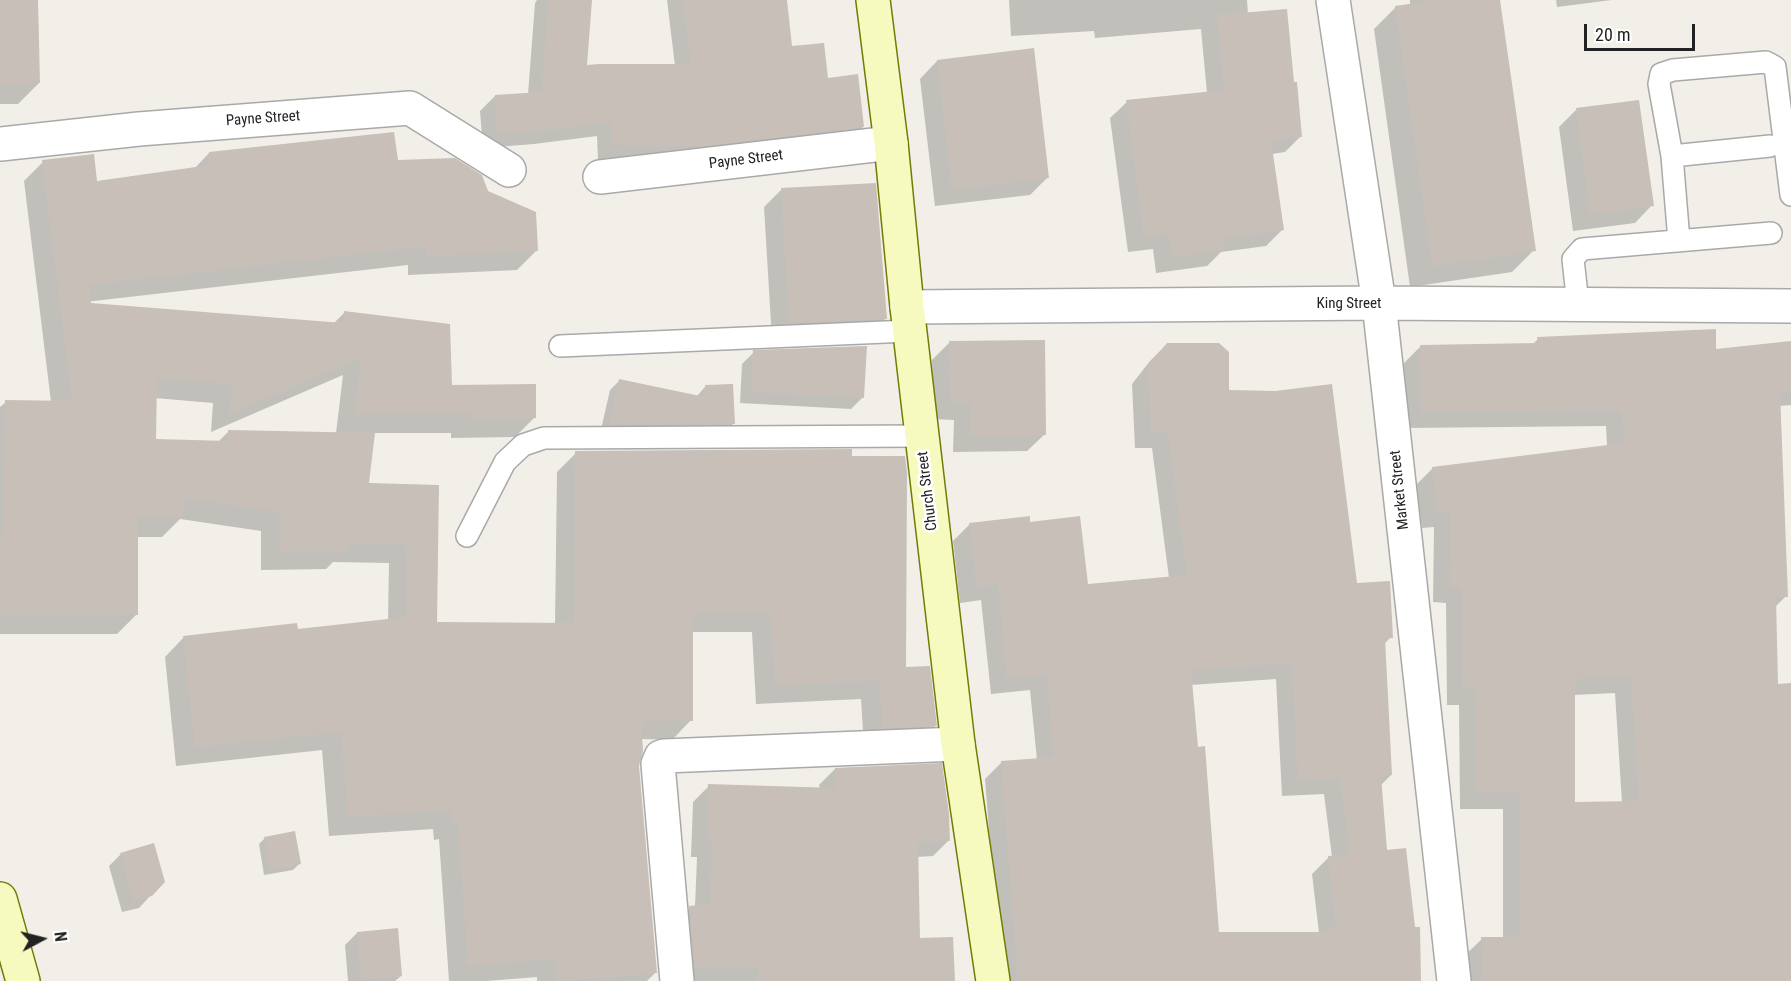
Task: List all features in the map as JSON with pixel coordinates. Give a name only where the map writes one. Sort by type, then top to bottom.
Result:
[{"type":"street","name":"Church Street","points":[[873,0],[958,744],[993,981]]},
{"type":"street","name":"Market Street","points":[[1333,0],[1379,303],[1454,981]]},
{"type":"street","name":"Payne Street","points":[[0,144],[139,129],[410,108],[509,170]]},
{"type":"street","name":"Payne Street","points":[[600,177],[891,143]]},
{"type":"street","name":"King Street","points":[[908,319],[1379,303],[1791,306]]},
{"type":"street","points":[[677,981],[658,764],[661,757],[958,744]]},
{"type":"street","points":[[0,899],[23,981]]},
{"type":"lane","points":[[1679,241],[1672,156],[1659,84],[1661,74],[1673,70],[1766,62],[1775,68],[1791,195]]},
{"type":"lane","points":[[1672,156],[1770,146]]},
{"type":"lane","points":[[1578,305],[1573,259],[1582,249],[1771,233]]},
{"type":"lane","points":[[560,346],[908,319]]},
{"type":"lane","points":[[467,536],[505,462],[523,445],[544,438],[922,436]]},
{"type":"building","points":[[0,0],[38,0],[40,83],[0,84]]},
{"type":"building","points":[[548,0],[592,0],[587,65],[691,64],[683,0],[787,0],[792,46],[824,43],[828,78],[858,74],[864,127],[706,146],[612,145],[611,122],[550,130],[497,133],[495,95],[542,92]]},
{"type":"building","points":[[1436,0],[1500,0],[1536,251],[1432,266],[1395,6]]},
{"type":"building","points":[[1287,9],[1302,137],[1271,140],[1284,230],[1224,238],[1225,250],[1172,257],[1169,233],[1144,237],[1126,100],[1224,90],[1217,15]]},
{"type":"building","points":[[1034,48],[1049,178],[952,190],[937,60]]},
{"type":"building","points":[[1639,100],[1654,206],[1590,214],[1576,108]]},
{"type":"building","points":[[394,132],[398,160],[455,158],[482,175],[488,191],[536,212],[538,251],[427,256],[426,246],[90,285],[91,303],[343,323],[344,311],[450,324],[452,385],[536,384],[536,418],[470,419],[470,414],[354,414],[362,357],[230,414],[232,384],[157,378],[156,439],[228,441],[228,430],[375,433],[369,483],[439,485],[437,622],[574,623],[575,451],[852,449],[852,456],[905,456],[907,472],[906,667],[930,666],[937,726],[883,728],[880,680],[775,686],[771,614],[693,613],[693,721],[641,721],[643,751],[639,766],[657,973],[558,981],[556,959],[468,965],[458,821],[452,821],[452,810],[348,817],[341,732],[195,747],[183,636],[297,623],[298,629],[406,617],[407,544],[347,543],[347,551],[279,551],[279,512],[183,498],[183,518],[138,518],[138,615],[0,615],[0,535],[3,535],[5,400],[72,401],[42,160],[94,154],[97,181],[210,165],[209,152]]},
{"type":"building","points":[[876,183],[887,319],[789,323],[781,188]]},
{"type":"building","points":[[1716,329],[1716,349],[1791,341],[1791,391],[1780,392],[1788,597],[1776,597],[1778,684],[1791,683],[1791,981],[1482,981],[1481,937],[1519,937],[1519,793],[1476,793],[1475,689],[1463,689],[1462,587],[1449,586],[1450,511],[1438,512],[1432,467],[1624,443],[1622,410],[1421,412],[1420,345],[1538,343],[1537,337]],"holes":[[[1631,677],[1639,801],[1575,802],[1575,679]]]},
{"type":"building","points":[[1045,340],[1046,435],[970,436],[971,403],[950,402],[949,341]]},
{"type":"building","points":[[1167,343],[1219,343],[1229,352],[1229,390],[1275,391],[1332,384],[1357,583],[1390,581],[1393,638],[1385,638],[1392,775],[1381,776],[1387,850],[1406,848],[1415,927],[1420,927],[1421,981],[1018,981],[1001,761],[1054,757],[1047,674],[1007,678],[998,584],[977,587],[969,523],[1030,516],[1030,522],[1080,516],[1088,584],[1187,575],[1168,432],[1151,432],[1148,366]],"holes":[[[1292,663],[1298,780],[1340,778],[1350,854],[1328,856],[1336,929],[1327,930],[1327,932],[1219,932],[1205,746],[1198,747],[1191,670]]]},
{"type":"building","points":[[867,346],[864,398],[751,392],[753,350]]},
{"type":"building","points":[[619,379],[705,397],[705,385],[733,384],[735,424],[609,425]]},
{"type":"building","points":[[942,763],[950,841],[918,842],[920,938],[953,937],[955,981],[758,981],[759,967],[695,968],[689,906],[710,904],[712,842],[707,842],[708,784],[835,788],[835,768]]},
{"type":"building","points":[[295,831],[301,864],[270,870],[264,837]]},
{"type":"building","points":[[154,843],[165,882],[152,896],[134,901],[120,853]]},
{"type":"building","points":[[398,928],[402,976],[360,980],[357,932]]}]
